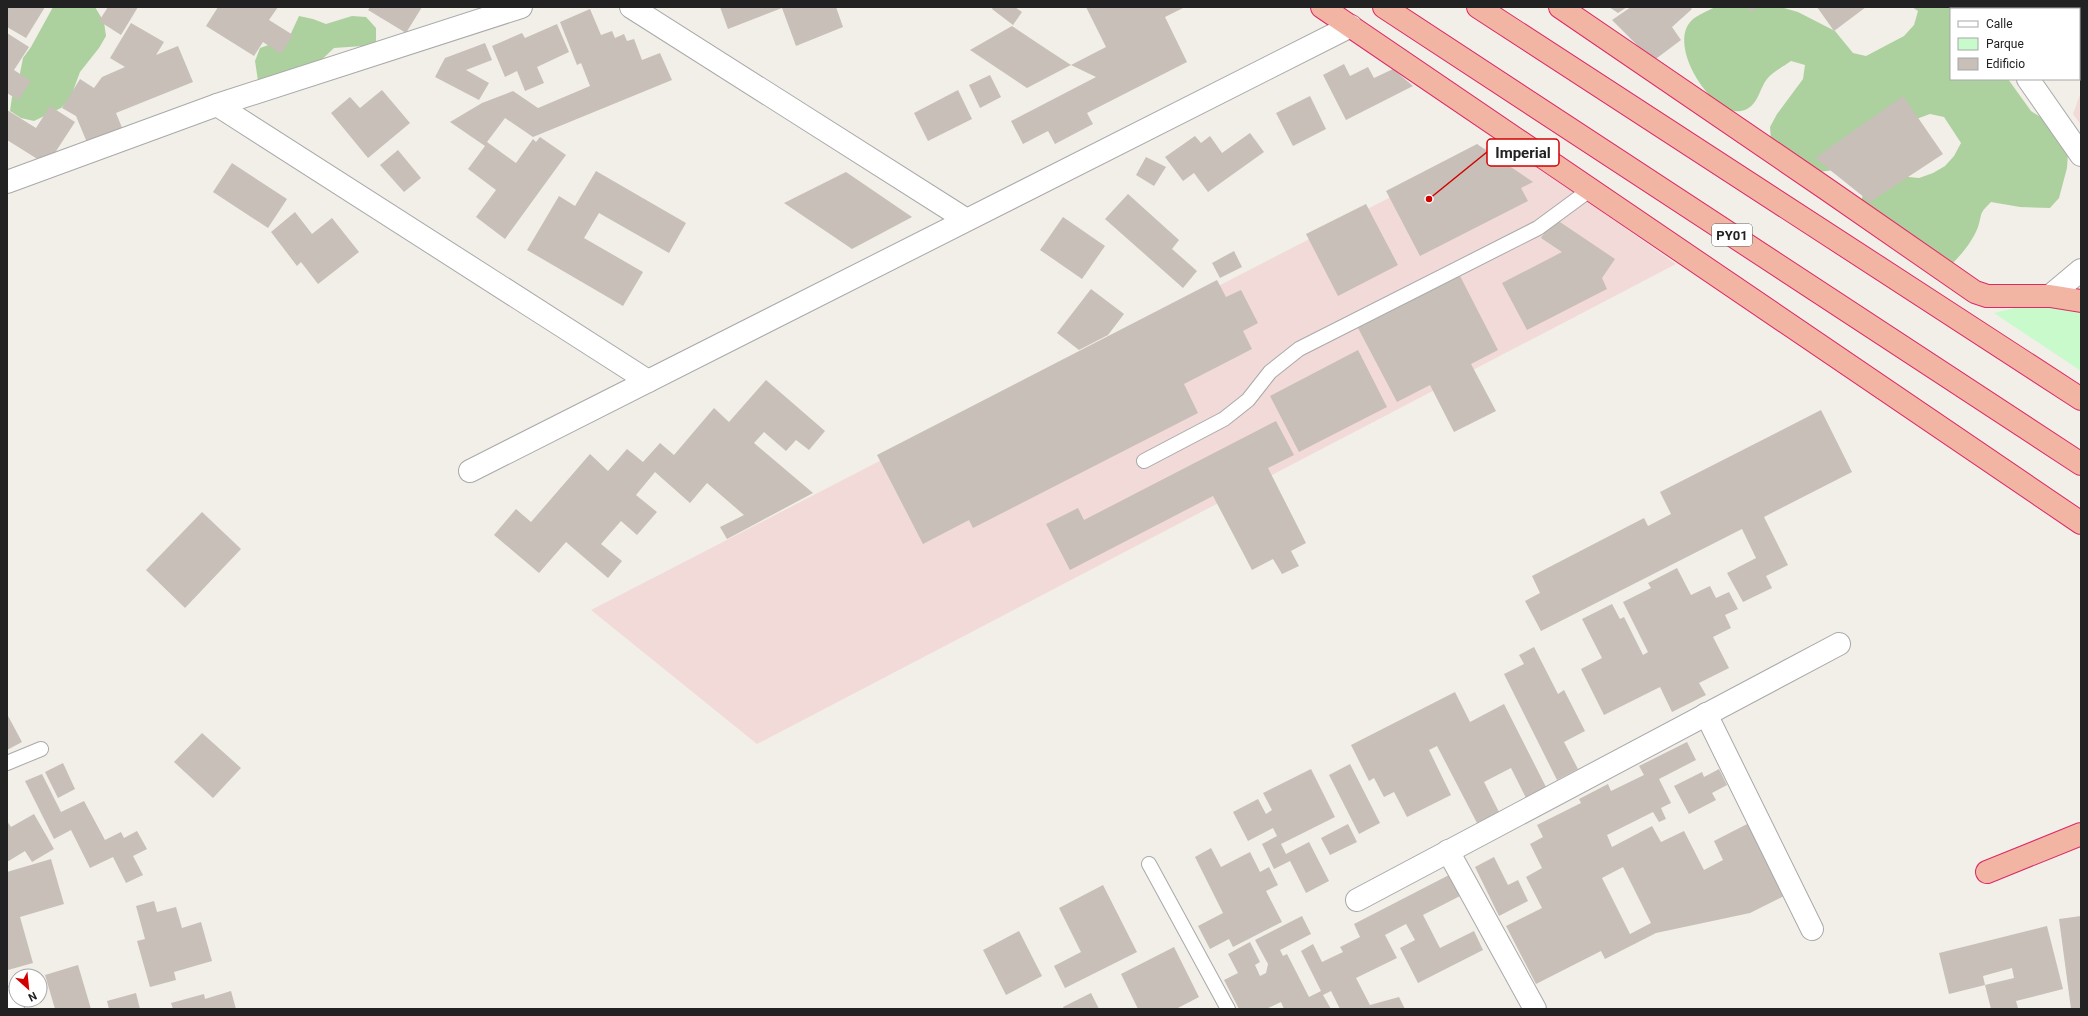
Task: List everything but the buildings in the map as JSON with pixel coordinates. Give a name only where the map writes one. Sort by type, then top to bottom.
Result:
[{"type":"highway","points":[[1322,7],[2081,524]]},
{"type":"highway","name":"PY01","points":[[1384,7],[2081,464]]},
{"type":"highway","points":[[1478,7],[2081,399]]},
{"type":"highway","points":[[1560,7],[1975,292],[1987,296],[2050,296],[2081,301]]},
{"type":"highway","points":[[1987,872],[2081,834]]},
{"type":"street","points":[[7,182],[217,105],[521,7]]},
{"type":"street","points":[[631,7],[965,219]]},
{"type":"street","points":[[470,471],[965,219],[1351,26]]},
{"type":"street","points":[[2029,80],[2081,155]]},
{"type":"street","points":[[217,105],[648,381]]},
{"type":"street","points":[[2050,296],[2081,270]]},
{"type":"street","points":[[1357,900],[1839,644]]},
{"type":"street","points":[[1706,714],[1812,928]]},
{"type":"street","points":[[1448,851],[1535,1009]]},
{"type":"street","points":[[7,998],[13,1009]]},
{"type":"lane","points":[[1144,461],[1224,419],[1248,400],[1270,372],[1299,349],[1538,228],[1591,189]]},
{"type":"lane","points":[[7,763],[41,749]]},
{"type":"lane","points":[[1149,864],[1228,1009]]},
{"type":"shaded area","points":[[2081,92],[2081,125],[2073,114]]},
{"type":"shaded area","points":[[1501,140],[1676,264],[757,744],[591,610]]},
{"type":"green space","points":[[53,7],[95,7],[104,22],[106,36],[99,48],[80,72],[70,99],[61,108],[34,121],[21,118],[10,111],[12,97],[21,87],[20,73],[23,58],[31,47]]},
{"type":"green space","points":[[1715,7],[1784,8],[1798,12],[1835,31],[1853,53],[1866,56],[1904,36],[1914,25],[1918,11],[1912,7],[1964,7],[1950,8],[1950,80],[2009,80],[2031,111],[2055,126],[2068,153],[2067,168],[2059,198],[2050,208],[2020,207],[1991,202],[1982,212],[1978,227],[1970,243],[1951,265],[1861,202],[1865,187],[1889,175],[1919,178],[1933,173],[1945,166],[1954,156],[1961,143],[1944,117],[1930,114],[1903,124],[1842,169],[1796,175],[1771,141],[1770,127],[1777,114],[1803,79],[1805,65],[1791,61],[1767,79],[1755,102],[1751,106],[1741,111],[1730,110],[1718,103],[1706,91],[1696,77],[1689,62],[1685,46],[1685,32],[1691,21]]},
{"type":"green space","points":[[299,16],[326,24],[352,16],[366,17],[376,28],[376,42],[363,46],[334,48],[313,68],[258,81],[255,61],[260,48],[274,43],[287,42]]},
{"type":"green space","points":[[2035,303],[2081,304],[2081,371],[1994,313]]},
{"type":"place","name":"Imperial","points":[[1429,199]]}]
